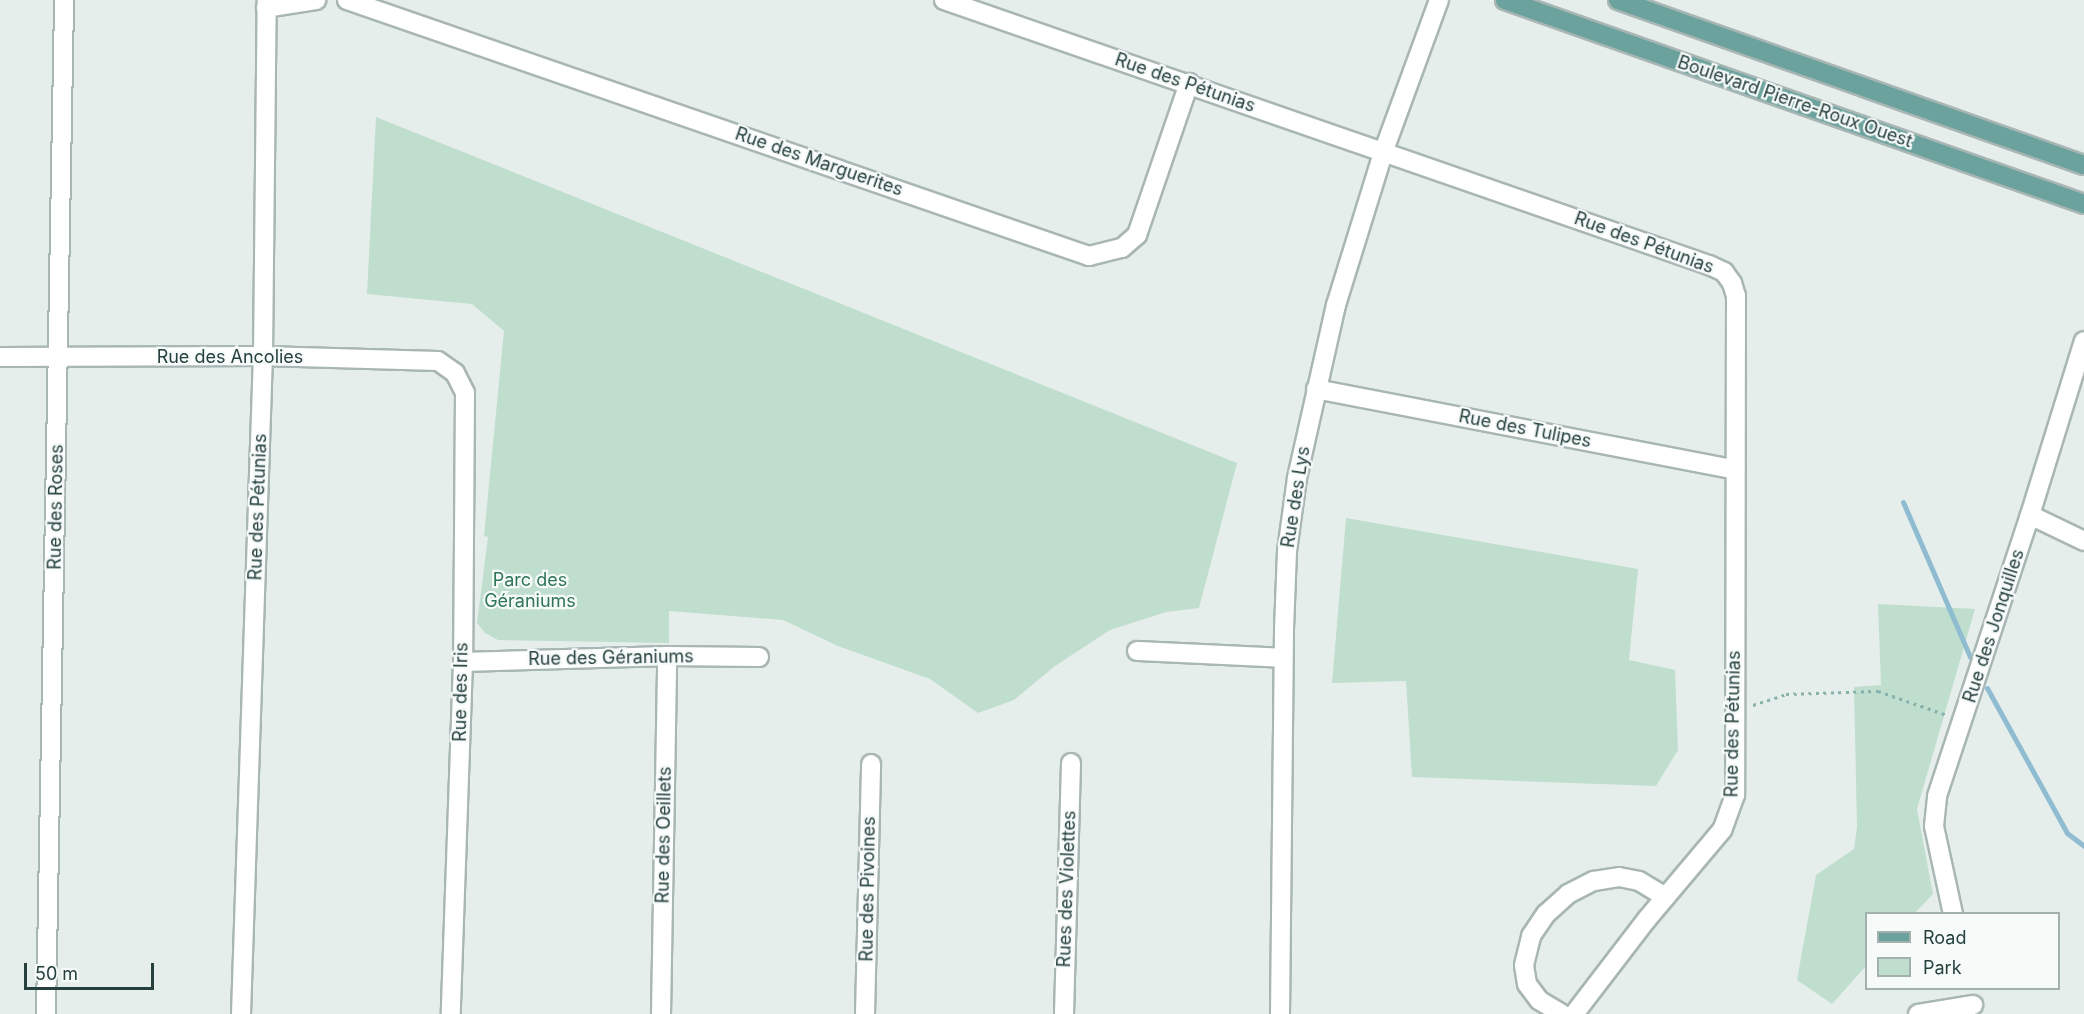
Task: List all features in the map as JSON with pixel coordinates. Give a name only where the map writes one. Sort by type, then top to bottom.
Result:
[{"type":"main road","name":"Boulevard Pierre-Roux Ouest","points":[[1505,0],[2084,204]]},
{"type":"main road","name":"Boulevard Pierre-Roux Ouest","points":[[1618,0],[2084,165]]},
{"type":"street","name":"Rue des Roses","points":[[46,1014],[60,358],[64,0]]},
{"type":"street","points":[[266,4],[316,0]]},
{"type":"street","name":"Rue des Marguerites","points":[[347,0],[1089,256],[1122,248],[1137,235],[1189,83]]},
{"type":"street","name":"Rue des Pétunias","points":[[944,0],[1189,83],[1724,272],[1732,283],[1736,296],[1734,795],[1722,830],[1574,1014]]},
{"type":"street","name":"Rue des Lys","points":[[1280,1014],[1283,658],[1287,551],[1297,478],[1336,305],[1383,153],[1439,0]]},
{"type":"street","name":"Rue des Pétunias","points":[[241,1014],[263,356],[266,4]]},
{"type":"street","name":"Rue des Jonquilles","points":[[1953,912],[1934,826],[1937,796],[2030,515],[2084,341]]},
{"type":"street","name":"Rue des Ancolies","points":[[0,357],[263,356],[438,361],[455,373]]},
{"type":"street","name":"Rue des Iris","points":[[451,1014],[463,662],[465,393],[455,373]]},
{"type":"street","name":"Rue des Tulipes","points":[[1316,389],[1734,470]]},
{"type":"street","points":[[2030,515],[2084,541]]},
{"type":"street","points":[[1137,651],[1283,658]]},
{"type":"street","name":"Rue des Géraniums","points":[[463,662],[667,656],[759,657]]},
{"type":"street","name":"Rue des Oeillets","points":[[661,1014],[667,656]]},
{"type":"street","name":"Rues des Violettes","points":[[1064,1014],[1071,763]]},
{"type":"street","name":"Rue des Pivoines","points":[[865,1014],[871,764]]},
{"type":"street","points":[[1562,1014],[1539,1000],[1527,984],[1524,965],[1531,936],[1546,914],[1576,890],[1594,881],[1619,877],[1639,881],[1666,897]]},
{"type":"street","points":[[1918,1014],[1972,1002]]},
{"type":"path","points":[[1735,711],[1786,694],[1878,691],[1963,721]]},
{"type":"green space","name":"Parc des Géraniums","points":[[376,117],[1237,463],[1199,608],[1166,612],[1110,630],[1055,666],[1014,700],[978,713],[930,679],[838,646],[783,620],[669,611],[669,643],[498,640],[485,633],[477,623],[488,537],[484,536],[504,331],[472,304],[367,294]]},
{"type":"green space","points":[[1346,518],[1638,569],[1629,660],[1675,670],[1678,750],[1656,786],[1412,777],[1406,681],[1332,683]]},
{"type":"green space","points":[[1878,604],[1975,609],[1917,809],[1933,894],[1916,912],[1865,912],[1865,967],[1832,1004],[1797,980],[1816,875],[1854,849],[1857,827],[1854,687],[1881,685]]},
{"type":"waterway","points":[[1903,502],[1970,657]]},
{"type":"waterway","points":[[1987,688],[2067,833],[2084,846]]}]
